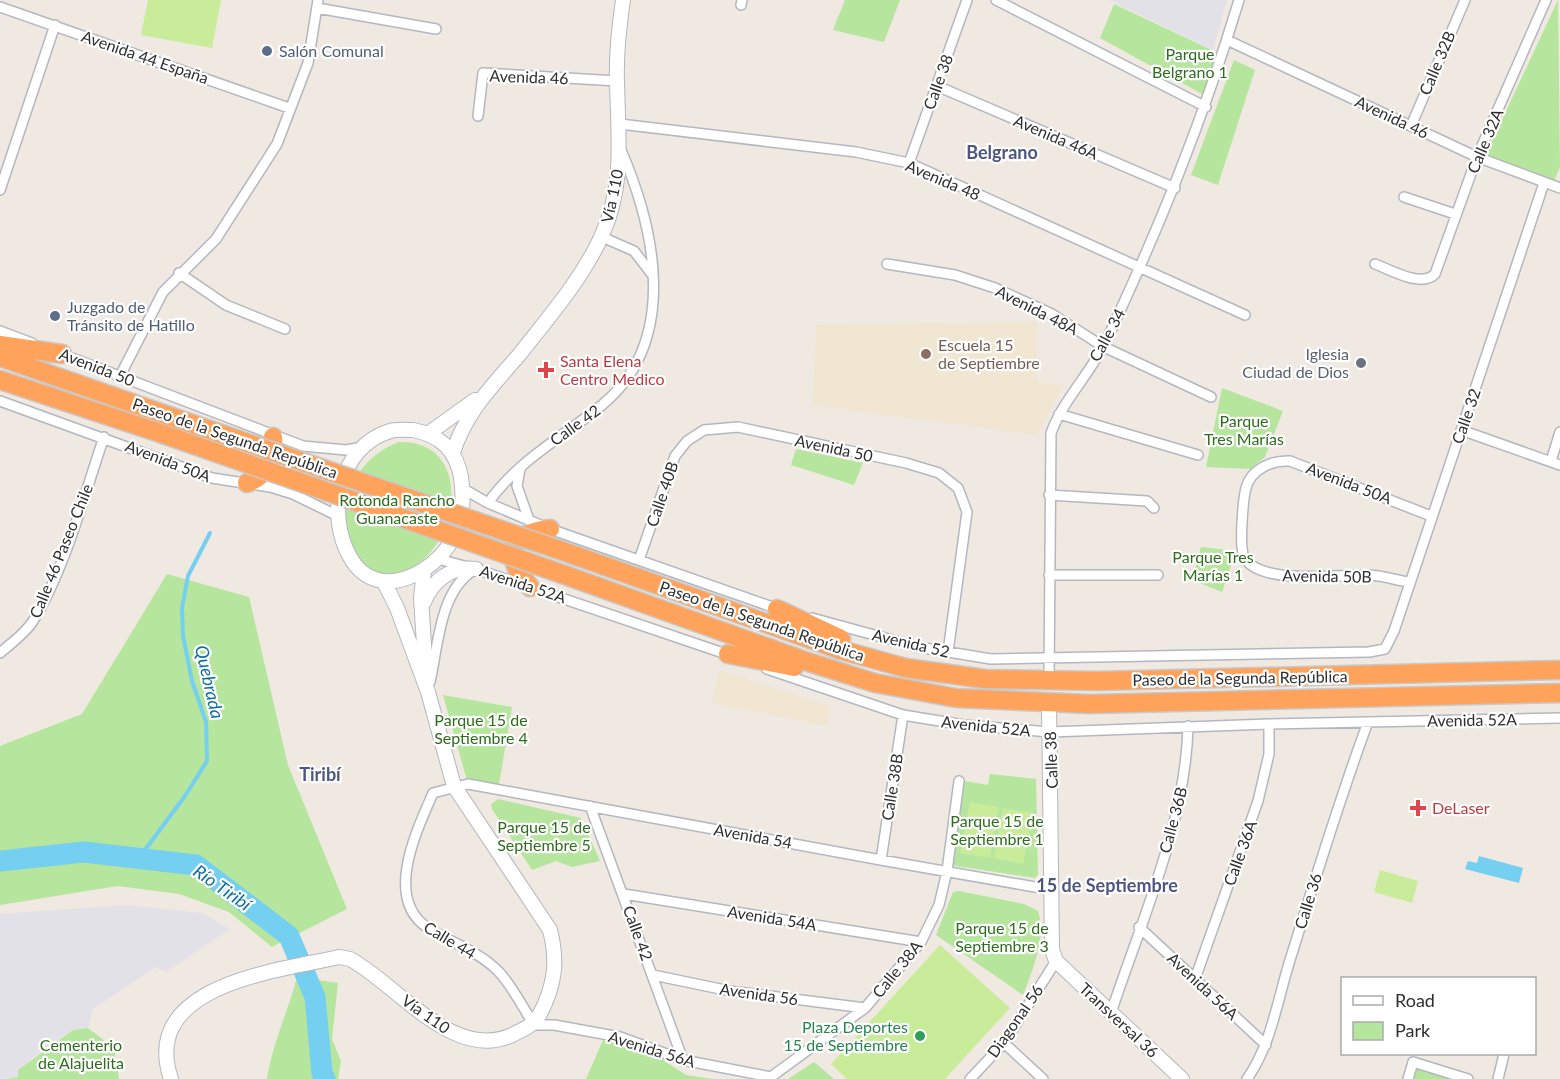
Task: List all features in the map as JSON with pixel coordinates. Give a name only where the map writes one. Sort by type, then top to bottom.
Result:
[{"type":"highway","points":[[0,345],[62,354]]},
{"type":"highway","name":"Paseo de la Segunda República","points":[[0,357],[574,555],[794,634],[906,668],[985,679],[1049,680],[1560,670]]},
{"type":"highway","name":"Paseo de la Segunda República","points":[[0,380],[163,434],[792,656],[875,683],[956,698],[1049,704],[1560,693]]},
{"type":"highway","points":[[247,483],[257,480],[270,466],[273,437]]},
{"type":"highway","points":[[530,587],[516,571],[513,548],[518,540],[527,533],[550,529]]},
{"type":"highway","points":[[777,609],[906,668]]},
{"type":"highway","points":[[728,654],[875,683]]},
{"type":"main road","name":"Vía 110","points":[[453,453],[464,425],[489,389],[563,296],[602,237],[612,211],[618,181],[620,149],[617,81],[623,0]]},
{"type":"main road","name":"Vía 110","points":[[429,433],[489,389]]},
{"type":"main road","points":[[413,430],[429,433],[453,453],[462,488],[463,505],[458,529],[438,559],[424,570],[403,581],[384,582],[366,575],[354,565],[342,544],[336,515],[341,484],[353,460],[365,446],[391,431],[413,430]]},
{"type":"main road","points":[[422,619],[423,604],[429,590],[439,579],[453,571],[476,568]]},
{"type":"main road","points":[[424,570],[422,619],[428,692]]},
{"type":"main road","points":[[384,582],[397,608],[428,692],[454,786],[550,930],[555,950],[556,970],[547,999],[534,1025]]},
{"type":"main road","name":"Calle 38","points":[[1049,704],[1052,949],[1056,961]]},
{"type":"main road","name":"Vía 110","points":[[171,1079],[165,1057],[168,1040],[185,1011],[210,992],[264,972],[335,958],[350,958],[361,964],[445,1030],[476,1040],[506,1039],[534,1025]]},
{"type":"main road","name":"Transversal 36","points":[[1056,961],[1182,1079]]},
{"type":"street","name":"Calle 38","points":[[909,163],[967,0]]},
{"type":"street","points":[[996,0],[1206,106]]},
{"type":"street","name":"Calle 34","points":[[1049,680],[1051,436],[1059,414],[1104,347],[1175,189],[1206,106],[1239,0]]},
{"type":"street","name":"Calle 32B","points":[[1411,126],[1465,0]]},
{"type":"street","name":"Calle 32A","points":[[1375,264],[1426,280],[1435,274],[1477,157],[1546,0]]},
{"type":"street","points":[[120,376],[163,292],[179,273],[216,239],[277,144],[308,63],[318,4],[436,29]]},
{"type":"street","name":"Avenida 44 España","points":[[0,7],[290,108]]},
{"type":"street","points":[[0,190],[55,26]]},
{"type":"street","name":"Avenida 46","points":[[1227,40],[1477,157],[1560,188]]},
{"type":"street","name":"Avenida 46","points":[[478,116],[483,73],[617,81]]},
{"type":"street","name":"Avenida 46A","points":[[937,86],[1175,189]]},
{"type":"street","name":"Avenida 48","points":[[620,124],[856,152],[909,163],[1245,315]]},
{"type":"street","name":"Calle 42","points":[[488,503],[522,464],[604,404],[620,387],[636,361],[646,335],[651,318],[654,281],[644,214],[620,149]]},
{"type":"street","name":"Calle 32","points":[[1385,649],[1390,642],[1544,183]]},
{"type":"street","points":[[1404,197],[1455,214]]},
{"type":"street","points":[[602,237],[634,251],[646,265],[654,281]]},
{"type":"street","name":"Avenida 48A","points":[[887,264],[955,275],[994,288],[1052,314],[1104,347],[1211,397]]},
{"type":"street","points":[[179,273],[226,305],[285,329]]},
{"type":"street","name":"Avenida 50","points":[[0,331],[273,437],[325,449],[345,450],[365,446]]},
{"type":"street","name":"Avenida 50A","points":[[0,401],[212,478],[247,483],[293,494],[336,515]]},
{"type":"street","points":[[1059,414],[1198,455]]},
{"type":"street","name":"Avenida 50","points":[[695,435],[715,428],[738,427],[906,463],[946,477],[963,496],[968,519],[948,652]]},
{"type":"street","points":[[1461,430],[1555,463],[1560,432]]},
{"type":"street","name":"Calle 40B","points":[[639,560],[671,464],[681,448],[695,435]]},
{"type":"street","name":"Calle 46 Paseo Chile","points":[[0,653],[32,623],[45,598],[71,533],[104,437]]},
{"type":"street","name":"Avenida 50A","points":[[1248,562],[1242,549],[1245,489],[1254,475],[1264,466],[1282,461],[1302,464],[1431,516]]},
{"type":"street","points":[[522,464],[517,486],[529,520]]},
{"type":"street","name":"Avenida 52","points":[[462,488],[488,503],[550,529],[777,609],[918,647],[991,659],[1369,652],[1385,649]]},
{"type":"street","points":[[1049,495],[1147,501],[1154,508]]},
{"type":"street","name":"Avenida 52A","points":[[438,559],[476,568],[728,654],[832,693],[903,715],[964,725],[1050,732],[1188,726],[1560,718]]},
{"type":"street","name":"Avenida 50B","points":[[1248,562],[1260,571],[1277,576],[1371,575],[1409,582]]},
{"type":"street","points":[[428,692],[450,598],[465,575],[476,568]]},
{"type":"street","points":[[1049,575],[1158,575]]},
{"type":"street","name":"Calle 38B","points":[[881,860],[903,715]]},
{"type":"street","name":"Calle 36","points":[[1247,1079],[1266,1045],[1323,854],[1368,722]]},
{"type":"street","name":"Calle 36A","points":[[1195,979],[1258,801],[1269,754],[1269,724]]},
{"type":"street","name":"Calle 36B","points":[[1111,1013],[1174,823],[1187,765],[1188,726]]},
{"type":"street","name":"Calle 38A","points":[[771,1077],[865,1008],[921,942],[939,905],[959,781]]},
{"type":"street","name":"Avenida 54","points":[[454,786],[468,784],[1052,890]]},
{"type":"street","name":"Calle 44","points":[[454,786],[433,794],[419,825],[408,854],[406,878],[409,903],[419,921],[454,940],[499,972],[534,1025]]},
{"type":"street","name":"Calle 42","points":[[590,806],[684,1060]]},
{"type":"street","name":"Avenida 54A","points":[[624,894],[921,942]]},
{"type":"street","name":"Avenida 56A","points":[[1139,927],[1266,1045]]},
{"type":"street","name":"Diagonal 56","points":[[970,1079],[1004,1043],[1056,961]]},
{"type":"street","name":"Avenida 56","points":[[653,975],[730,991],[865,1008]]},
{"type":"street","name":"Avenida 56A","points":[[534,1025],[554,1025],[620,1037],[684,1060],[771,1077]]},
{"type":"street","points":[[1004,1043],[1043,1079]]},
{"type":"street","points":[[1498,1079],[1504,1055]]},
{"type":"street","points":[[1408,1079],[1413,1062],[1468,1079]]},
{"type":"shaded area","points":[[1109,0],[1227,0],[1213,50]]},
{"type":"shaded area","name":"Escuela 15 de Septiembre","points":[[1037,322],[1037,382],[1064,385],[1037,435],[813,405],[816,325]]},
{"type":"shaded area","points":[[719,670],[831,707],[827,726],[712,703]]},
{"type":"shaded area","points":[[126,905],[203,913],[230,929],[166,972],[156,967],[93,1009],[88,1028],[72,1030],[18,1070],[18,1077],[0,1079],[0,914]]},
{"type":"green space","points":[[148,0],[221,0],[212,48],[141,35]]},
{"type":"green space","points":[[845,0],[900,0],[884,42],[833,30]]},
{"type":"green space","points":[[1558,0],[1560,167],[1553,183],[1485,156]]},
{"type":"green space","name":"Parque Belgrano 1","points":[[1114,4],[1220,54],[1204,95],[1100,38]]},
{"type":"green space","points":[[1234,60],[1255,70],[1218,185],[1191,175]]},
{"type":"green space","name":"Parque Tres Marías","points":[[1222,388],[1283,411],[1265,457],[1250,469],[1206,467]]},
{"type":"green space","name":"Rotonda Rancho Guanacaste","points":[[399,442],[425,447],[442,461],[450,482],[451,505],[444,530],[431,551],[413,567],[382,574],[364,566],[350,546],[345,529],[345,511],[348,493],[356,477],[382,450]]},
{"type":"green space","points":[[796,449],[863,463],[854,485],[791,465]]},
{"type":"green space","name":"Parque Tres Marías 1","points":[[1201,547],[1228,550],[1233,560],[1222,592],[1192,580]]},
{"type":"green space","points":[[167,574],[249,597],[288,765],[347,909],[272,947],[229,912],[179,894],[118,886],[0,905],[0,746],[82,714]]},
{"type":"green space","name":"Parque 15 de Septiembre 4","points":[[443,695],[512,707],[498,790],[468,784]]},
{"type":"green space","name":"Parque 15 de Septiembre 1","points":[[990,774],[1036,779],[1038,874],[1035,878],[950,865],[965,781],[988,785]]},
{"type":"green space","name":"Parque 15 de Septiembre 5","points":[[498,799],[581,818],[600,861],[572,867],[556,861],[532,870],[492,809],[491,804]]},
{"type":"green space","points":[[970,802],[999,807],[990,858],[960,853]]},
{"type":"green space","points":[[1003,808],[1033,813],[1023,864],[994,858]]},
{"type":"green space","points":[[1380,870],[1418,881],[1412,903],[1374,892]]},
{"type":"green space","name":"Parque 15 de Septiembre 3","points":[[959,891],[1024,904],[1038,911],[1040,943],[1023,995],[936,935],[953,892]]},
{"type":"green space","name":"Plaza Deportes 15 de Septiembre","points":[[940,945],[1010,1008],[945,1079],[847,1079],[831,1064]]},
{"type":"green space","points":[[297,977],[338,983],[332,1039],[341,1061],[338,1079],[267,1079]]},
{"type":"green space","name":"Cementerio de Alajuelita","points":[[88,1028],[114,1048],[119,1079],[7,1079],[18,1077],[18,1070],[73,1030]]},
{"type":"green space","points":[[603,1040],[649,1051],[686,1075],[713,1079],[586,1079]]},
{"type":"green space","points":[[814,1062],[834,1079],[788,1079]]},
{"type":"green space","points":[[1413,1062],[1468,1079],[1408,1079]]},
{"type":"water","points":[[1479,856],[1523,868],[1519,883],[1465,869],[1468,861],[1477,863]]},
{"type":"waterway","name":"Quebrada","points":[[139,858],[185,796],[207,761],[206,722],[192,681],[183,636],[182,608],[188,576],[210,533]]},
{"type":"waterway","name":"Río Tiribí","points":[[0,861],[84,852],[196,865],[289,936],[315,997],[322,1073],[325,1079]]},
{"type":"place","name":"Salón Comunal","points":[[267,51]]},
{"type":"place","name":"Juzgado de Tránsito de Hatillo","points":[[55,316]]},
{"type":"place","name":"Escuela 15 de Septiembre","points":[[926,354]]},
{"type":"place","name":"Iglesia Ciudad de Dios","points":[[1361,363]]},
{"type":"place","name":"Santa Elena Centro Medico","points":[[546,370]]},
{"type":"place","name":"DeLaser","points":[[1418,808]]},
{"type":"place","name":"Plaza Deportes 15 de Septiembre","points":[[920,1036]]},
{"type":"district","name":"Belgrano","points":[[1002,153]]},
{"type":"district","name":"Tiribí","points":[[320,775]]},
{"type":"district","name":"15 de Septiembre","points":[[1107,886]]}]
